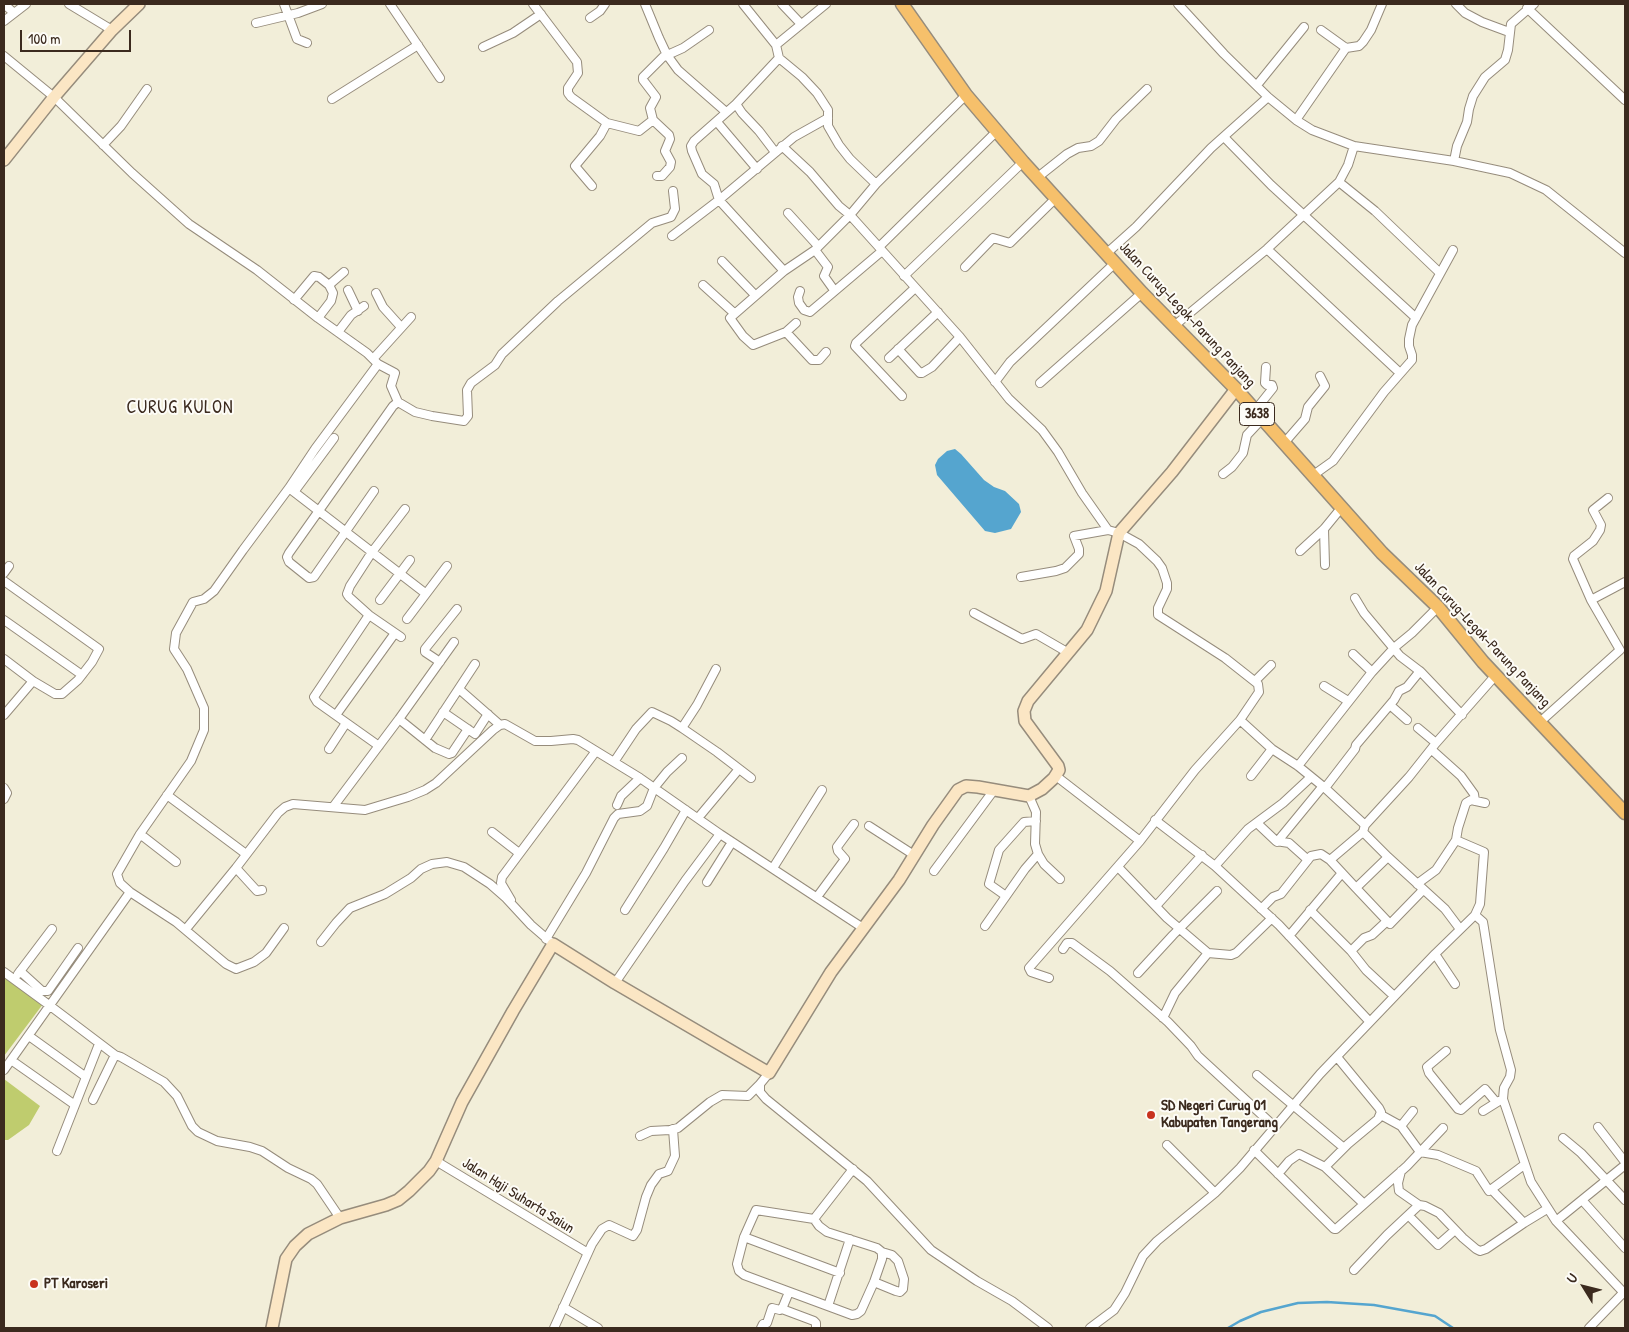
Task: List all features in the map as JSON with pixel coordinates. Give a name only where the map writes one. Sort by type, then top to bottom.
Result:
[{"type":"main road","name":"Jalan Curug–Legok–Parung Panjang","points":[[902,4],[966,95],[1023,162],[1142,293],[1236,389],[1382,553],[1438,607],[1495,676],[1625,814]]},
{"type":"street","points":[[4,4],[14,13]]},
{"type":"street","points":[[4,21],[26,4]]},
{"type":"street","points":[[69,4],[112,30]]},
{"type":"street","points":[[4,160],[54,96],[112,30],[139,4]]},
{"type":"street","points":[[284,4],[297,39],[307,43]]},
{"type":"street","points":[[256,23],[302,12],[322,4]]},
{"type":"street","points":[[390,4],[417,41],[440,78]]},
{"type":"street","points":[[533,4],[577,62],[578,73],[568,88],[568,93],[607,123],[639,131],[653,120]]},
{"type":"street","points":[[645,4],[667,55],[678,70],[726,112]]},
{"type":"street","points":[[743,4],[776,46],[780,58],[817,93],[828,110],[828,126],[839,145],[850,159],[876,184]]},
{"type":"street","points":[[782,4],[801,24]]},
{"type":"street","points":[[776,46],[826,4]]},
{"type":"street","points":[[1178,4],[1224,54],[1268,97],[1296,120],[1312,130],[1354,146],[1454,161],[1510,173],[1546,190],[1625,253]]},
{"type":"street","points":[[1321,30],[1346,48],[1359,46],[1371,30],[1382,4]]},
{"type":"street","points":[[1456,4],[1465,13],[1482,22],[1509,32]]},
{"type":"street","points":[[590,18],[603,5]]},
{"type":"street","points":[[1454,161],[1457,146],[1467,122],[1470,102],[1485,77],[1504,60],[1508,50],[1509,32],[1513,20],[1531,6],[1625,100]]},
{"type":"street","points":[[484,47],[514,33],[541,14]]},
{"type":"street","points":[[1256,85],[1304,28]]},
{"type":"street","points":[[657,176],[660,176],[670,167],[671,162],[665,151],[670,139],[653,120],[650,108],[656,96],[642,79],[653,66],[667,55],[689,44],[709,30]]},
{"type":"street","points":[[332,99],[418,45]]},
{"type":"street","points":[[1296,120],[1346,48]]},
{"type":"street","points":[[4,56],[54,96],[132,174],[189,224],[240,258],[394,373],[391,386],[398,402],[415,412],[432,416],[459,421],[467,419],[467,390],[471,383],[495,365],[502,354],[558,301],[652,223],[671,216],[675,209],[672,191]]},
{"type":"street","points":[[780,58],[736,104],[702,133],[691,146],[702,174],[714,184],[719,200],[784,271]]},
{"type":"street","points":[[103,145],[121,126],[147,89]]},
{"type":"street","points":[[1038,177],[1067,154],[1078,148],[1090,147],[1099,141],[1116,119],[1147,89]]},
{"type":"street","points":[[796,322],[786,332],[753,345],[730,318],[784,271],[816,248],[850,216],[876,184],[966,95]]},
{"type":"street","points":[[996,382],[1010,362],[1111,258],[1136,227],[1180,180],[1268,97]]},
{"type":"street","points":[[736,104],[742,113],[778,149],[810,172],[960,337],[1009,400],[1042,430],[1058,452],[1082,494],[1113,532],[1139,544],[1162,568],[1167,583],[1167,590],[1158,608],[1158,615],[1202,642],[1258,684],[1259,692],[1240,720],[1195,770],[1118,867],[1029,968],[1032,972],[1049,978]]},
{"type":"street","points":[[672,236],[757,169],[778,149],[794,137],[828,118]]},
{"type":"street","points":[[717,122],[757,169]]},
{"type":"street","points":[[592,186],[575,165],[600,136],[607,123]]},
{"type":"street","points":[[800,291],[799,303],[807,312],[810,312],[881,249],[997,131]]},
{"type":"street","points":[[1224,137],[1266,181],[1416,318]]},
{"type":"street","points":[[1174,326],[1267,249],[1340,182],[1354,146]]},
{"type":"street","points":[[904,276],[1023,162]]},
{"type":"street","points":[[1340,182],[1375,211],[1440,273]]},
{"type":"street","points":[[965,267],[993,238],[1010,242],[1056,198]]},
{"type":"street","points":[[788,213],[816,248],[828,267],[824,276],[834,290]]},
{"type":"street","points":[[1267,249],[1400,373]]},
{"type":"street","points":[[1312,476],[1333,461],[1412,357],[1408,339],[1416,318],[1453,250]]},
{"type":"street","points":[[722,260],[755,295]]},
{"type":"street","points":[[329,285],[344,272]]},
{"type":"street","points":[[294,300],[314,276],[319,277],[329,285],[332,293],[331,301],[318,318]]},
{"type":"street","points":[[702,285],[734,313]]},
{"type":"street","points":[[902,396],[855,346],[915,288]]},
{"type":"street","points":[[338,332],[351,315],[361,309],[348,290]]},
{"type":"street","points":[[376,293],[383,307],[401,327]]},
{"type":"street","points":[[1040,383],[1142,293]]},
{"type":"street","points":[[890,358],[938,312]]},
{"type":"street","points":[[291,490],[315,449],[376,361],[410,317]]},
{"type":"street","points":[[786,332],[812,360],[819,360],[826,352]]},
{"type":"street","points":[[898,349],[922,373],[932,367],[960,337]]},
{"type":"street","points":[[1252,408],[1256,408],[1273,388],[1272,385],[1267,386],[1265,383],[1266,367]]},
{"type":"street","points":[[1281,441],[1285,442],[1305,419],[1308,407],[1325,386],[1320,376]]},
{"type":"street","points":[[1021,576],[1065,568],[1079,554],[1074,536],[1113,532],[1172,472],[1236,389]]},
{"type":"street","points":[[374,491],[314,577],[309,578],[289,562],[287,557],[393,406],[398,402]]},
{"type":"street","points":[[1222,474],[1232,467],[1243,453],[1247,435],[1262,419]]},
{"type":"street","points":[[284,928],[266,953],[254,962],[236,969],[226,964],[186,929],[130,892],[120,883],[116,874],[140,834],[190,761],[204,730],[204,708],[187,669],[174,648],[176,633],[193,602],[204,599],[214,591],[243,550],[334,438]]},
{"type":"street","points":[[291,490],[425,593]]},
{"type":"street","points":[[1540,722],[1620,650],[1591,600],[1572,560],[1574,556],[1593,542],[1600,530],[1601,525],[1593,510],[1608,498]]},
{"type":"street","points":[[1300,551],[1324,529],[1342,507]]},
{"type":"street","points":[[336,715],[398,635],[369,615],[348,594],[350,586],[372,552],[405,508]]},
{"type":"street","points":[[1324,529],[1325,565]]},
{"type":"street","points":[[640,1136],[651,1131],[673,1129],[682,1126],[710,1102],[722,1095],[748,1096],[760,1084],[769,1073],[831,972],[899,880],[950,800],[962,787],[978,787],[1029,796],[1049,784],[1056,776],[1059,770],[1058,766],[1027,725],[1024,711],[1028,701],[1087,630],[1101,604],[1110,579],[1113,532]]},
{"type":"street","points":[[380,600],[398,573],[410,560]]},
{"type":"street","points":[[4,573],[9,566]]},
{"type":"street","points":[[407,619],[447,566]]},
{"type":"street","points":[[4,581],[98,648],[98,654],[82,675],[67,691],[59,695],[33,681],[32,678],[5,662]]},
{"type":"street","points":[[1591,600],[1625,582]]},
{"type":"street","points":[[1355,598],[1364,613],[1395,647],[1400,656],[1420,672],[1462,715]]},
{"type":"street","points":[[1298,766],[1372,672],[1395,647],[1438,607]]},
{"type":"street","points":[[440,662],[426,652],[425,649],[457,609]]},
{"type":"street","points":[[974,613],[1022,639],[1036,634],[1067,652]]},
{"type":"street","points":[[369,615],[314,698],[316,702],[379,746]]},
{"type":"street","points":[[4,620],[82,675]]},
{"type":"street","points":[[333,807],[454,642]]},
{"type":"street","points":[[1353,654],[1372,672]]},
{"type":"street","points":[[424,740],[475,664]]},
{"type":"street","points":[[1255,681],[1270,665]]},
{"type":"street","points":[[682,728],[716,669]]},
{"type":"street","points":[[1277,842],[1353,753],[1356,745],[1390,705],[1399,691],[1407,687],[1420,672]]},
{"type":"street","points":[[1330,860],[1364,828],[1495,676]]},
{"type":"street","points":[[4,715],[33,681]]},
{"type":"street","points":[[1324,686],[1348,701]]},
{"type":"street","points":[[459,689],[500,725]]},
{"type":"street","points":[[1390,705],[1407,720]]},
{"type":"street","points":[[443,712],[474,734],[488,714]]},
{"type":"street","points":[[614,762],[636,730],[652,712],[682,728],[752,778]]},
{"type":"street","points":[[399,719],[435,748],[449,754],[468,729]]},
{"type":"street","points":[[1240,720],[1272,749],[1298,766],[1324,787],[1364,828],[1388,857],[1445,910],[1460,929]]},
{"type":"street","points":[[329,749],[346,723]]},
{"type":"street","points":[[186,929],[278,813],[289,804],[365,810],[426,790],[436,783],[492,730],[505,724],[535,741],[551,742],[573,738],[578,740],[640,778],[720,834],[863,928]]},
{"type":"street","points":[[1418,728],[1461,776],[1474,794],[1475,801]]},
{"type":"street","points":[[1251,776],[1272,749]]},
{"type":"street","points":[[512,905],[501,880],[519,853],[596,751]]},
{"type":"street","points":[[272,1328],[284,1266],[289,1253],[308,1234],[340,1218],[398,1200],[420,1181],[436,1161],[462,1102],[513,1011],[614,818],[618,814],[640,811],[647,806],[654,788],[682,758]]},
{"type":"street","points":[[698,818],[739,769]]},
{"type":"street","points":[[1056,776],[1140,840]]},
{"type":"street","points":[[1215,866],[1248,829],[1258,824],[1312,777]]},
{"type":"street","points":[[617,804],[621,796],[640,778]]},
{"type":"street","points":[[4,788],[7,794],[4,799]]},
{"type":"street","points":[[773,868],[822,790]]},
{"type":"street","points":[[934,871],[994,790]]},
{"type":"street","points":[[167,796],[246,854]]},
{"type":"street","points":[[1029,796],[1034,806],[1036,821],[1035,844],[1038,854],[1044,864],[1060,880]]},
{"type":"street","points":[[1262,909],[1273,896],[1281,894],[1311,856],[1321,854],[1330,860],[1386,922],[1390,924],[1436,870],[1456,840],[1466,803],[1468,801],[1475,801],[1485,803]]},
{"type":"street","points":[[625,910],[686,810]]},
{"type":"street","points":[[1155,820],[1202,855],[1272,918],[1370,1021]]},
{"type":"street","points":[[1006,896],[989,884],[999,850],[1024,822],[1036,821]]},
{"type":"street","points":[[817,897],[845,859],[837,847],[854,824]]},
{"type":"street","points":[[1258,824],[1277,842],[1288,844],[1308,860]]},
{"type":"street","points":[[869,826],[914,855]]},
{"type":"street","points":[[492,832],[519,853]]},
{"type":"street","points":[[140,834],[176,862]]},
{"type":"street","points":[[615,983],[720,834]]},
{"type":"street","points":[[1090,1328],[1114,1310],[1125,1293],[1143,1256],[1158,1241],[1215,1194],[1240,1168],[1320,1074],[1435,954],[1475,916],[1480,904],[1484,852],[1456,840]]},
{"type":"street","points":[[707,882],[732,842]]},
{"type":"street","points":[[985,926],[1038,854]]},
{"type":"street","points":[[1156,906],[1202,855]]},
{"type":"street","points":[[1356,888],[1388,857]]},
{"type":"street","points":[[321,942],[350,908],[385,894],[432,864],[447,862],[464,867],[490,884],[549,942],[769,1073]]},
{"type":"street","points":[[1118,867],[1167,918],[1208,953],[1231,955],[1236,953],[1272,918]]},
{"type":"street","points":[[236,868],[257,891],[262,890]]},
{"type":"street","points":[[1289,936],[1342,874]]},
{"type":"street","points":[[1138,973],[1179,928],[1218,891]]},
{"type":"street","points":[[4,1070],[130,892]]},
{"type":"street","points":[[1310,910],[1366,970],[1394,996]]},
{"type":"street","points":[[1475,916],[1483,922],[1500,1030],[1510,1070],[1510,1077],[1502,1092],[1500,1101],[1483,1111]]},
{"type":"street","points":[[1351,952],[1364,938],[1372,935],[1386,922]]},
{"type":"street","points":[[13,979],[52,929]]},
{"type":"street","points":[[1063,949],[1067,943],[1072,943],[1110,971],[1163,1018],[1186,1040],[1198,1056],[1274,1126]]},
{"type":"street","points":[[20,971],[42,990],[48,992],[78,948]]},
{"type":"street","points":[[1163,1018],[1175,993],[1208,953]]},
{"type":"street","points":[[1435,954],[1455,984]]},
{"type":"street","points":[[4,972],[49,1004],[114,1055],[122,1057],[164,1082],[177,1096],[192,1126],[198,1132],[218,1141],[262,1151],[288,1168],[311,1179],[318,1184],[340,1218]]},
{"type":"street","points":[[29,1036],[86,1077]]},
{"type":"street","points":[[57,1151],[99,1044]]},
{"type":"street","points":[[1446,1051],[1427,1067],[1429,1073],[1460,1110],[1485,1089],[1500,1101],[1530,1182],[1547,1209],[1556,1221],[1625,1293],[1589,1328]]},
{"type":"street","points":[[93,1100],[114,1055]]},
{"type":"street","points":[[1337,1057],[1379,1108],[1381,1115],[1401,1126],[1420,1152],[1438,1155],[1476,1171],[1488,1191],[1492,1190],[1524,1223]]},
{"type":"street","points":[[11,1060],[75,1105]]},
{"type":"street","points":[[1257,1075],[1344,1148]]},
{"type":"street","points":[[760,1084],[760,1092],[766,1099],[867,1181],[922,1241],[941,1258],[1012,1302],[1048,1328]]},
{"type":"street","points":[[1401,1126],[1413,1112]]},
{"type":"street","points":[[1325,1167],[1381,1115]]},
{"type":"street","points":[[1556,1221],[1625,1163],[1598,1127]]},
{"type":"street","points":[[1254,1150],[1334,1229],[1338,1228],[1401,1171],[1442,1128]]},
{"type":"street","points":[[564,1328],[555,1326],[592,1244],[604,1226],[609,1225],[633,1236],[637,1230],[651,1185],[659,1174],[668,1171],[675,1156],[673,1129]]},
{"type":"street","points":[[1563,1138],[1581,1153],[1625,1200]]},
{"type":"street","points":[[1167,1145],[1215,1194]]},
{"type":"street","points":[[1278,1174],[1289,1161],[1299,1154],[1325,1167],[1364,1204]]},
{"type":"street","name":"Jalan Haji Suharta Saiun","points":[[436,1161],[588,1253]]},
{"type":"street","points":[[1492,1190],[1524,1165]]},
{"type":"street","points":[[814,1219],[853,1169]]},
{"type":"street","points":[[1401,1171],[1398,1182],[1399,1191],[1419,1205],[1433,1209],[1476,1249],[1486,1249],[1547,1209]]},
{"type":"street","points":[[1582,1200],[1625,1248]]},
{"type":"street","points":[[1354,1270],[1419,1205]]},
{"type":"street","points":[[874,1282],[900,1292],[903,1289],[904,1278],[898,1261],[892,1255],[882,1252],[877,1248],[827,1232],[814,1219],[758,1209],[754,1212],[744,1236],[737,1264],[740,1273],[852,1315],[861,1311],[874,1282],[882,1259],[882,1252]]},
{"type":"street","points":[[1408,1216],[1438,1245],[1455,1230]]},
{"type":"street","points":[[744,1236],[840,1273]]},
{"type":"street","points":[[828,1306],[850,1239]]},
{"type":"street","points":[[782,1309],[788,1292]]},
{"type":"street","points":[[564,1307],[598,1328]]},
{"type":"street","points":[[761,1328],[763,1324],[767,1323],[772,1308],[782,1309],[814,1321],[816,1328]]},
{"type":"green space","points":[[4,975],[43,1004],[4,1056]]},
{"type":"green space","points":[[4,1079],[40,1106],[29,1125],[8,1140],[4,1140]]},
{"type":"water","points":[[955,449],[984,480],[994,487],[1005,491],[1019,504],[1021,512],[1011,529],[995,533],[985,531],[937,475],[935,465],[938,459],[947,451]]},
{"type":"waterway","points":[[1228,1328],[1261,1312],[1298,1303],[1327,1302],[1374,1305],[1435,1316],[1453,1328]]},
{"type":"place","name":"SD Negeri Curug 01 Kabupaten Tangerang","points":[[1151,1115]]},
{"type":"place","name":"PT Karoseri","points":[[34,1284]]},
{"type":"district","name":"CURUG KULON","points":[[180,408]]}]
